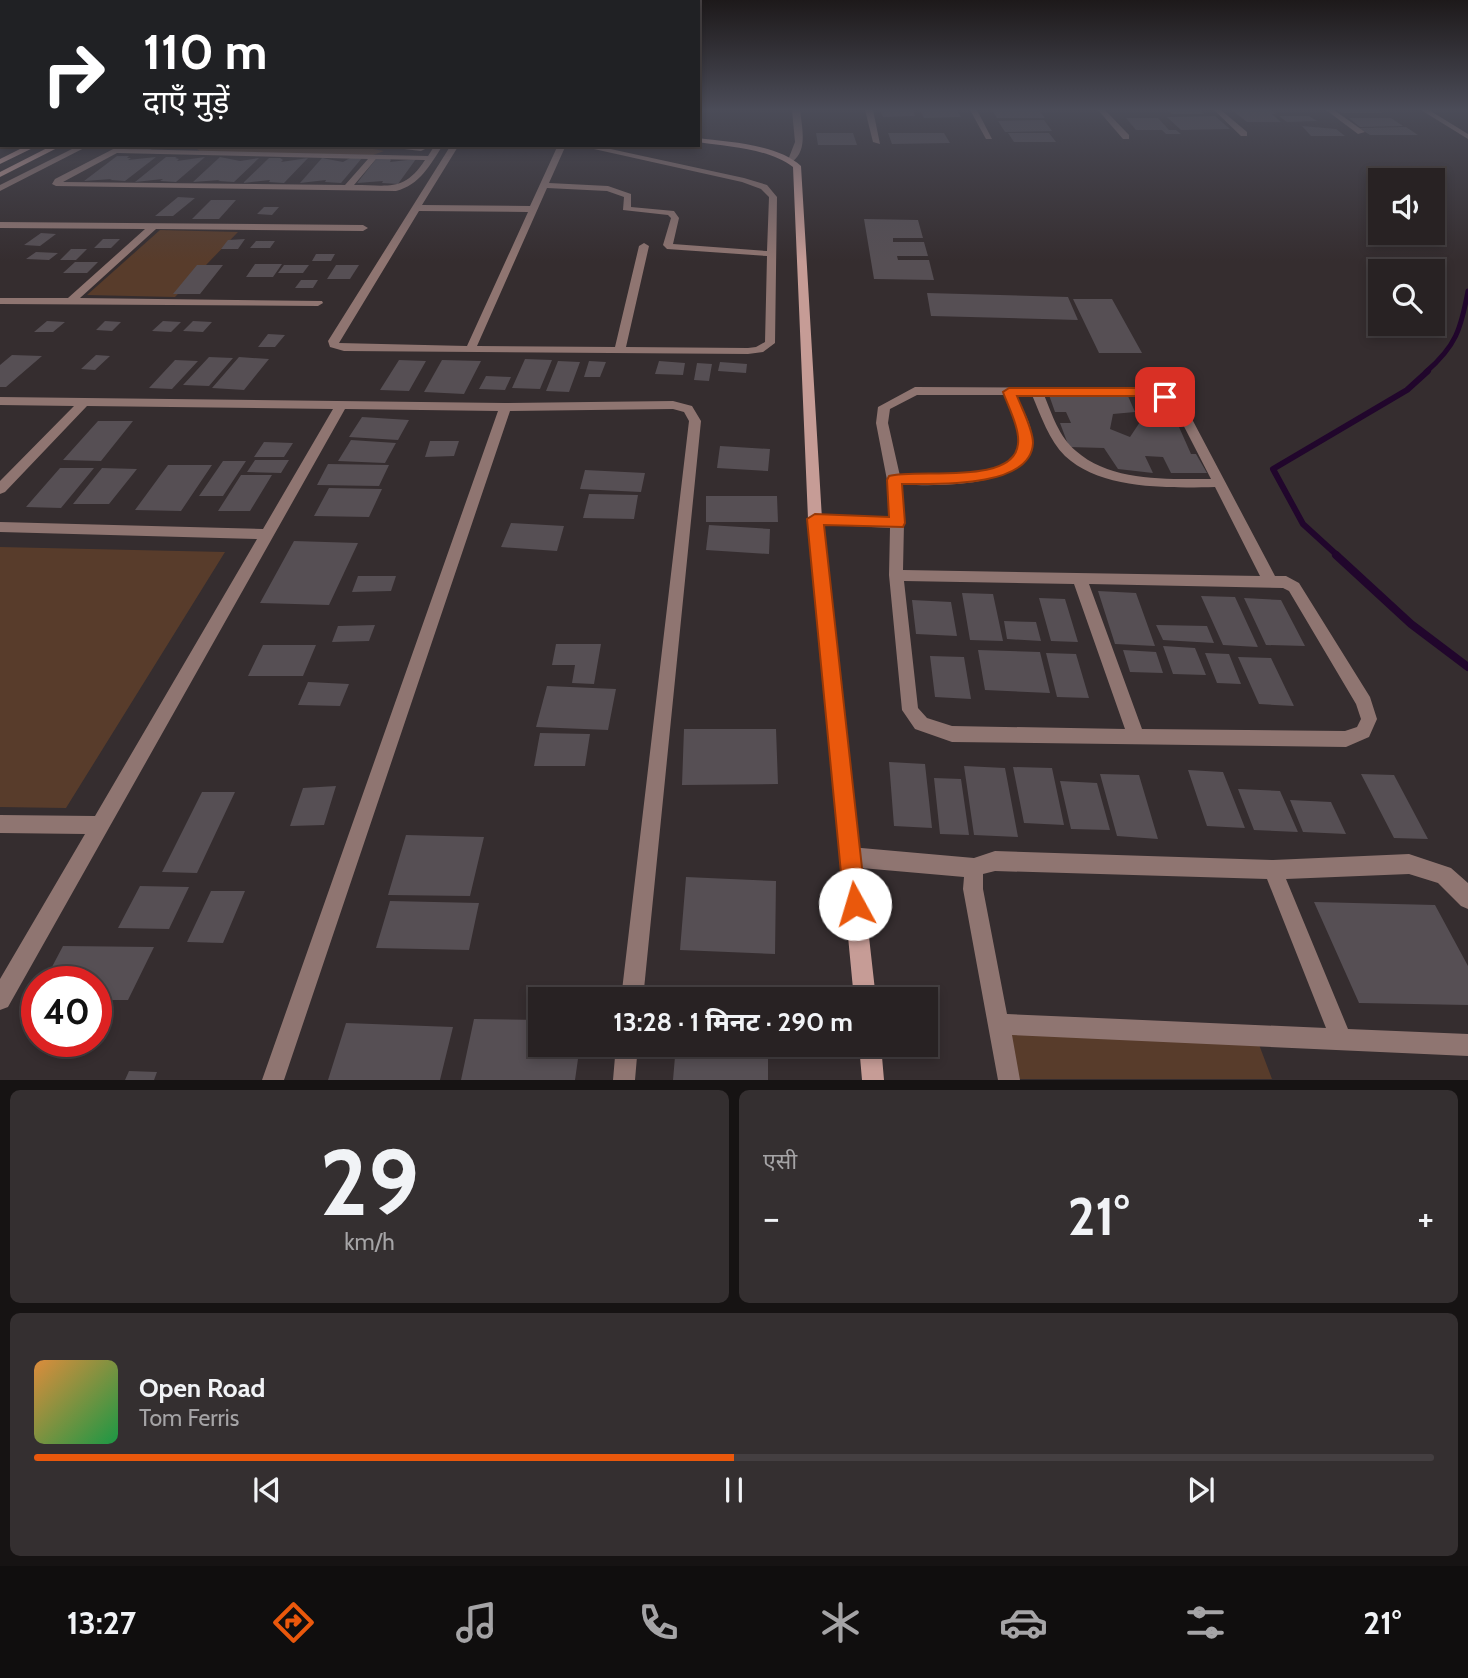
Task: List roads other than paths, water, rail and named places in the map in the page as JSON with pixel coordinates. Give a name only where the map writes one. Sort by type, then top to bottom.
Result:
[{"type":"street","points":[[0,175],[29,160]]},
{"type":"street","points":[[0,188],[54,160]]},
{"type":"street","points":[[97,160],[56,184],[404,187],[415,180],[429,160]]},
{"type":"street","points":[[347,188],[371,160]]},
{"type":"street","points":[[445,160],[333,341],[334,345],[344,348],[748,351],[765,348],[770,344],[771,335],[774,197],[764,187],[744,180],[652,160]]},
{"type":"street","points":[[471,348],[555,160]]},
{"type":"street","points":[[792,160],[797,166],[815,519],[864,987]]},
{"type":"street","points":[[543,185],[616,191],[628,196],[626,208],[671,213],[675,218],[668,245],[670,247],[772,254]]},
{"type":"street","points":[[414,208],[531,209]]},
{"type":"street","points":[[0,225],[363,228]]},
{"type":"street","points":[[71,301],[154,226]]},
{"type":"street","points":[[620,349],[644,246]]},
{"type":"street","points":[[0,300],[318,303]]},
{"type":"street","points":[[896,575],[1291,583],[1364,702],[1369,719],[1363,732],[1346,739],[952,734],[921,724],[910,710],[896,575],[894,480],[881,423],[884,407],[915,391],[1146,392],[1165,397],[1179,405],[1270,581]]},
{"type":"street","points":[[894,480],[962,479],[985,475],[1015,463],[1024,453],[1026,440],[1009,392]]},
{"type":"street","points":[[1037,392],[1057,439],[1081,460],[1125,479],[1152,483],[1219,484]]},
{"type":"street","points":[[0,401],[505,407],[673,405],[688,409],[695,421],[633,987]]},
{"type":"street","points":[[0,488],[84,402]]},
{"type":"street","points":[[0,999],[342,404]]},
{"type":"street","points":[[273,1080],[505,407]]},
{"type":"street","points":[[815,519],[897,523]]},
{"type":"street","points":[[0,527],[268,534]]},
{"type":"street","points":[[1079,578],[1136,736]]},
{"type":"street","points":[[0,824],[101,825]]},
{"type":"street","points":[[850,857],[974,868],[995,861],[1273,870],[1409,864],[1444,875],[1468,899]]},
{"type":"street","points":[[974,868],[973,889],[1009,1080]]},
{"type":"street","points":[[1273,870],[1341,1039]]},
{"type":"street","points":[[999,1024],[1468,1045]]},
{"type":"street","points":[[624,1080],[626,1057]]},
{"type":"street","points":[[871,1057],[873,1080]]},
{"type":"waterway","points":[[1426,372],[1444,354],[1456,336],[1468,291]]},
{"type":"waterway","points":[[1338,556],[1303,524],[1273,469],[1407,390],[1428,371]]},
{"type":"waterway","points":[[1336,555],[1411,624],[1468,667]]}]
